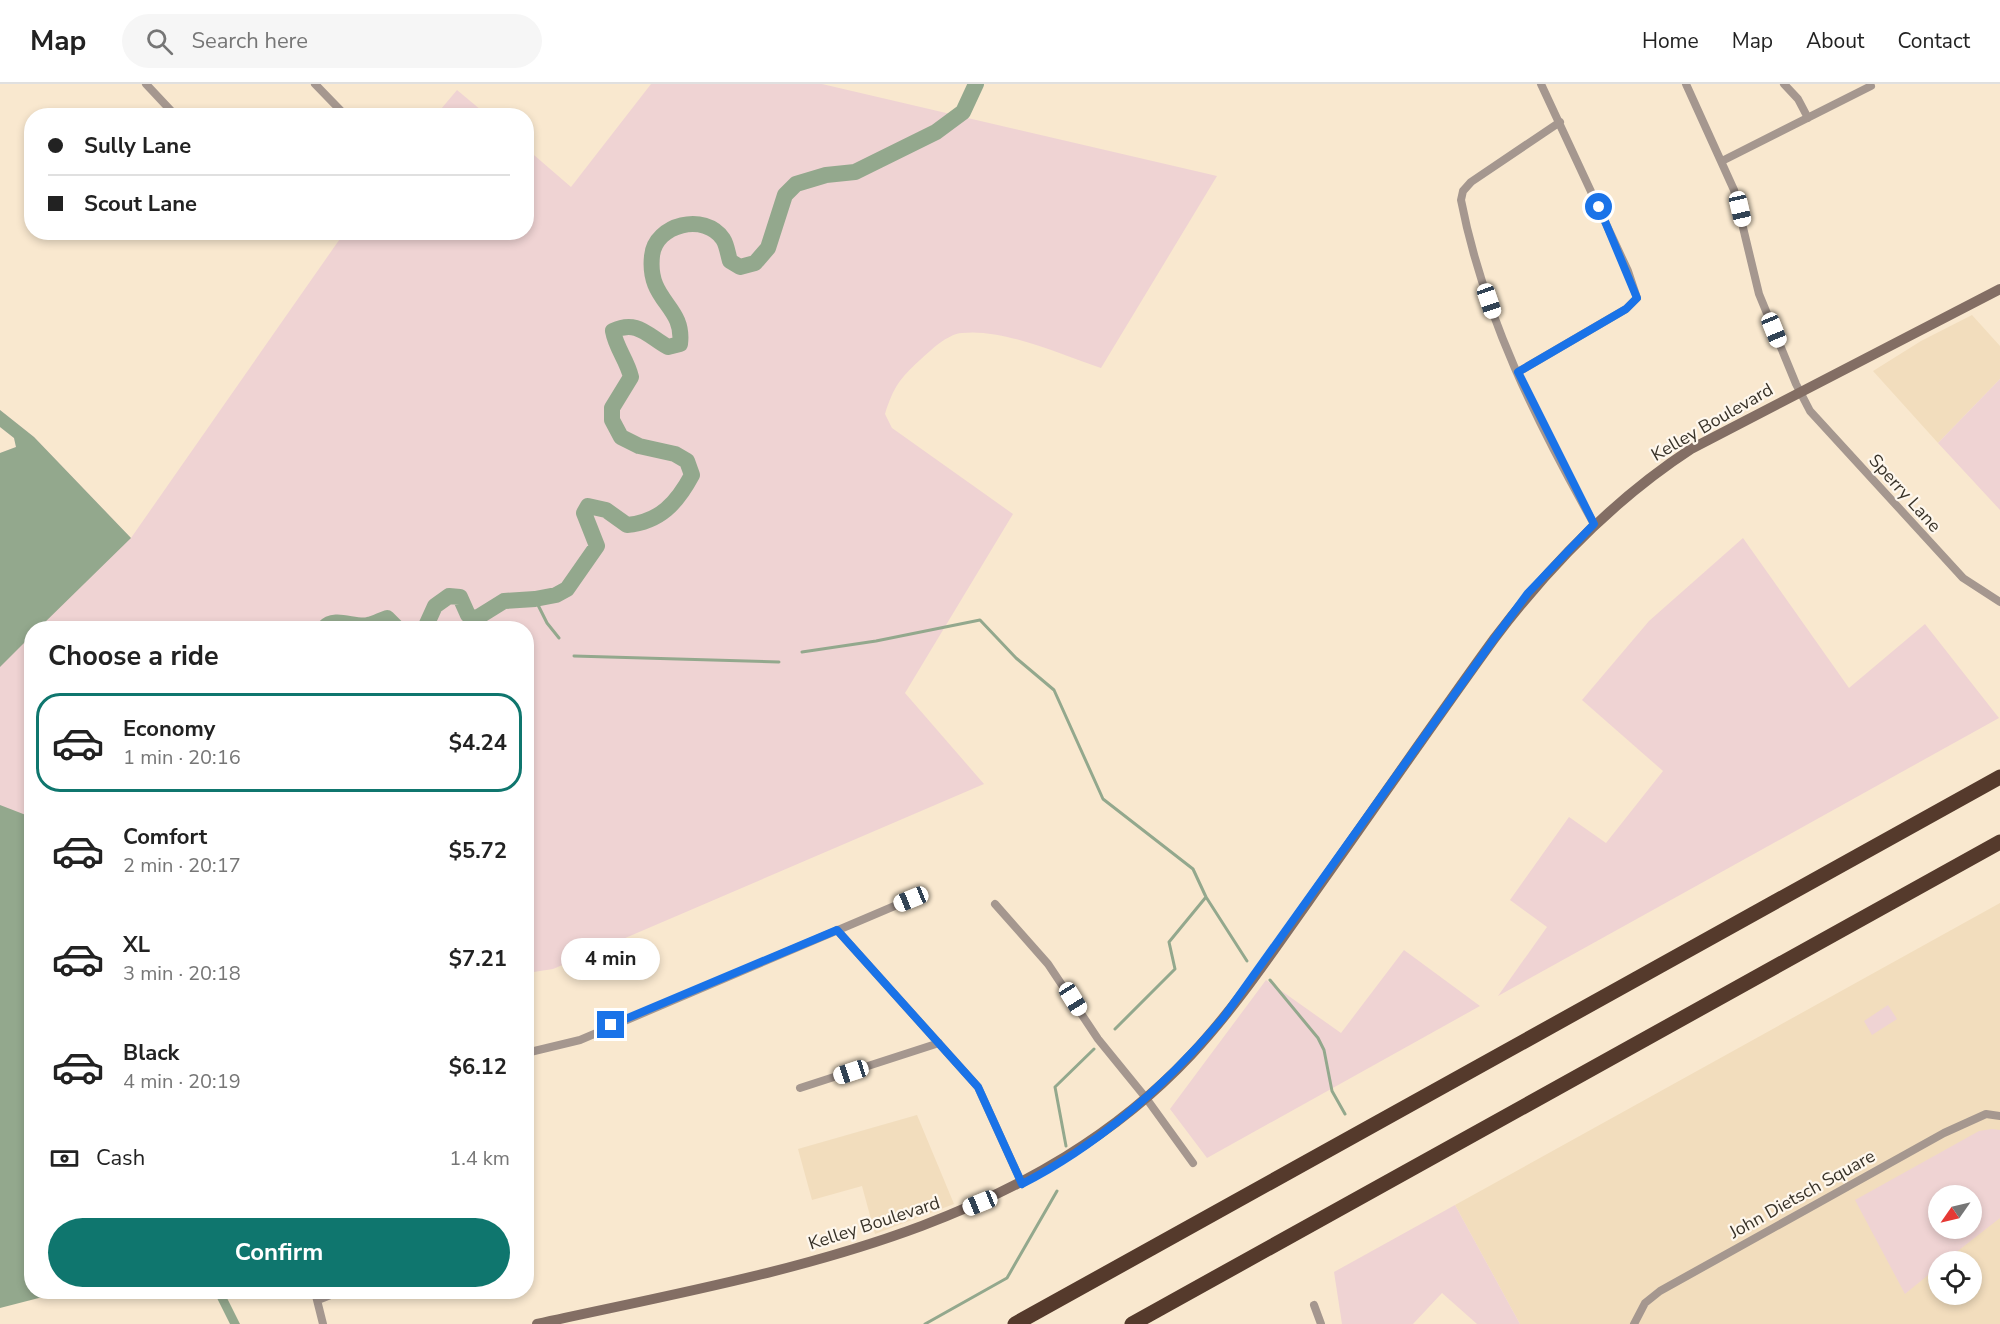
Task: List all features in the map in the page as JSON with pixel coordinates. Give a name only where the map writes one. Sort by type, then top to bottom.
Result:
[{"type":"highway","points":[[1015,1324],[2000,775]]},
{"type":"highway","points":[[1132,1324],[2000,842]]},
{"type":"main road","name":"Kelley Boulevard","points":[[537,1324],[741,1279],[843,1253],[926,1225],[1022,1184],[1093,1140],[1146,1098],[1191,1055],[1235,1003],[1528,593],[1594,524],[1656,472],[1691,449],[2000,289]]},
{"type":"street","points":[[146,84],[168,108]]},
{"type":"street","points":[[315,84],[338,108]]},
{"type":"street","points":[[1518,372],[1626,309],[1637,296],[1541,84]]},
{"type":"street","name":"Sperry Lane","points":[[1686,84],[1722,161],[1740,209],[1759,294],[1800,392],[1819,421],[1963,578],[2000,602]]},
{"type":"street","points":[[1784,84],[1798,99],[1808,118]]},
{"type":"street","points":[[1722,161],[1871,86]]},
{"type":"street","points":[[1560,123],[1471,182],[1463,191],[1461,203],[1489,301],[1518,372],[1594,524]]},
{"type":"street","points":[[534,1051],[580,1040],[911,899]]},
{"type":"street","points":[[995,904],[1048,964],[1098,1039],[1146,1098],[1193,1163]]},
{"type":"street","points":[[837,930],[939,1043],[986,1100],[1022,1184]]},
{"type":"street","points":[[800,1088],[939,1043]]},
{"type":"street","name":"John Dietsch Square","points":[[1634,1324],[1645,1303],[1696,1270],[1944,1133],[1986,1114],[2000,1116]]},
{"type":"street","points":[[318,1300],[323,1324]]},
{"type":"street","points":[[1314,1305],[1321,1324]]},
{"type":"shaded area","points":[[651,84],[822,84],[1217,176],[1101,368],[1014,338],[978,333],[956,334],[934,348],[913,366],[894,390],[888,405],[885,414],[892,428],[1013,514],[905,693],[984,784],[553,969],[534,972],[534,621],[24,621],[24,934],[0,936],[0,453],[16,447],[14,438],[0,427],[0,410],[34,437],[131,538],[339,240],[534,240],[534,155],[571,187]]},
{"type":"shaded area","points":[[457,90],[479,108],[442,108]]},
{"type":"shaded area","points":[[1972,315],[2000,346],[2000,379],[1938,443],[1873,371],[1921,341]]},
{"type":"shaded area","points":[[2000,379],[2000,510],[1938,443]]},
{"type":"shaded area","points":[[0,410],[34,437],[131,538],[46,621],[24,621],[24,643],[0,667],[0,453],[16,447],[14,438],[0,427]]},
{"type":"shaded area","points":[[1743,538],[1849,688],[1925,624],[1999,718],[1498,996],[1547,927],[1510,900],[1569,817],[1606,843],[1663,771],[1582,700],[1649,621]]},
{"type":"shaded area","points":[[0,805],[24,814],[24,1299],[35,1299],[0,1308]]},
{"type":"shaded area","points":[[2000,903],[2000,1324],[1520,1324],[1455,1205]]},
{"type":"shaded area","points":[[1404,950],[1480,1006],[1207,1158],[1170,1109],[1266,980],[1341,1033]]},
{"type":"shaded area","points":[[1888,1005],[1897,1019],[1872,1035],[1864,1021]]},
{"type":"shaded area","points":[[917,1115],[954,1204],[875,1234],[862,1186],[812,1200],[798,1149]]},
{"type":"shaded area","points":[[2000,1130],[2000,1218],[1982,1232],[1982,1185],[1928,1185],[1928,1239],[1973,1239],[1958,1251],[1928,1251],[1928,1275],[1905,1294],[1855,1200],[1979,1131]]},
{"type":"shaded area","points":[[1455,1205],[1520,1324],[1477,1324],[1442,1293],[1413,1324],[1342,1324],[1334,1272]]},
{"type":"shaded area","points":[[218,1299],[228,1299],[240,1324],[230,1324]]},
{"type":"waterway","points":[[428,621],[435,606],[449,596],[460,597],[468,615],[475,619],[504,601],[556,595],[567,589],[597,546],[584,513],[588,506],[606,510],[627,525],[639,523],[649,520],[666,509],[686,485],[692,475],[687,461],[675,454],[639,446],[621,437],[612,420],[612,408],[631,377],[613,331],[621,328],[636,328],[668,347],[680,344],[677,320],[660,294],[652,271],[655,245],[662,236],[682,225],[705,226],[715,231],[723,239],[730,261],[740,267],[755,263],[768,248],[785,195],[796,184],[826,175],[855,172],[936,132],[963,112],[976,84]]},
{"type":"waterway","points":[[535,599],[547,623],[559,638]]},
{"type":"waterway","points":[[380,621],[387,618],[390,621]]},
{"type":"waterway","points":[[802,652],[876,641],[980,620],[1016,658],[1054,690],[1103,799],[1193,869],[1206,897],[1169,942],[1175,969],[1115,1029]]},
{"type":"waterway","points":[[574,656],[779,662]]},
{"type":"waterway","points":[[1206,897],[1247,961]]},
{"type":"waterway","points":[[1270,980],[1318,1038],[1324,1050],[1332,1091],[1345,1114]]},
{"type":"waterway","points":[[1066,1146],[1055,1087],[1094,1049]]},
{"type":"waterway","points":[[925,1324],[1007,1278],[1057,1191]]},
{"type":"route","points":[[611,1025],[837,930],[978,1087],[986,1100],[1022,1184],[1093,1140],[1157,1089],[1191,1055],[1253,980],[1448,702],[1528,593],[1594,524],[1518,372],[1626,309],[1637,298],[1599,207]]}]
